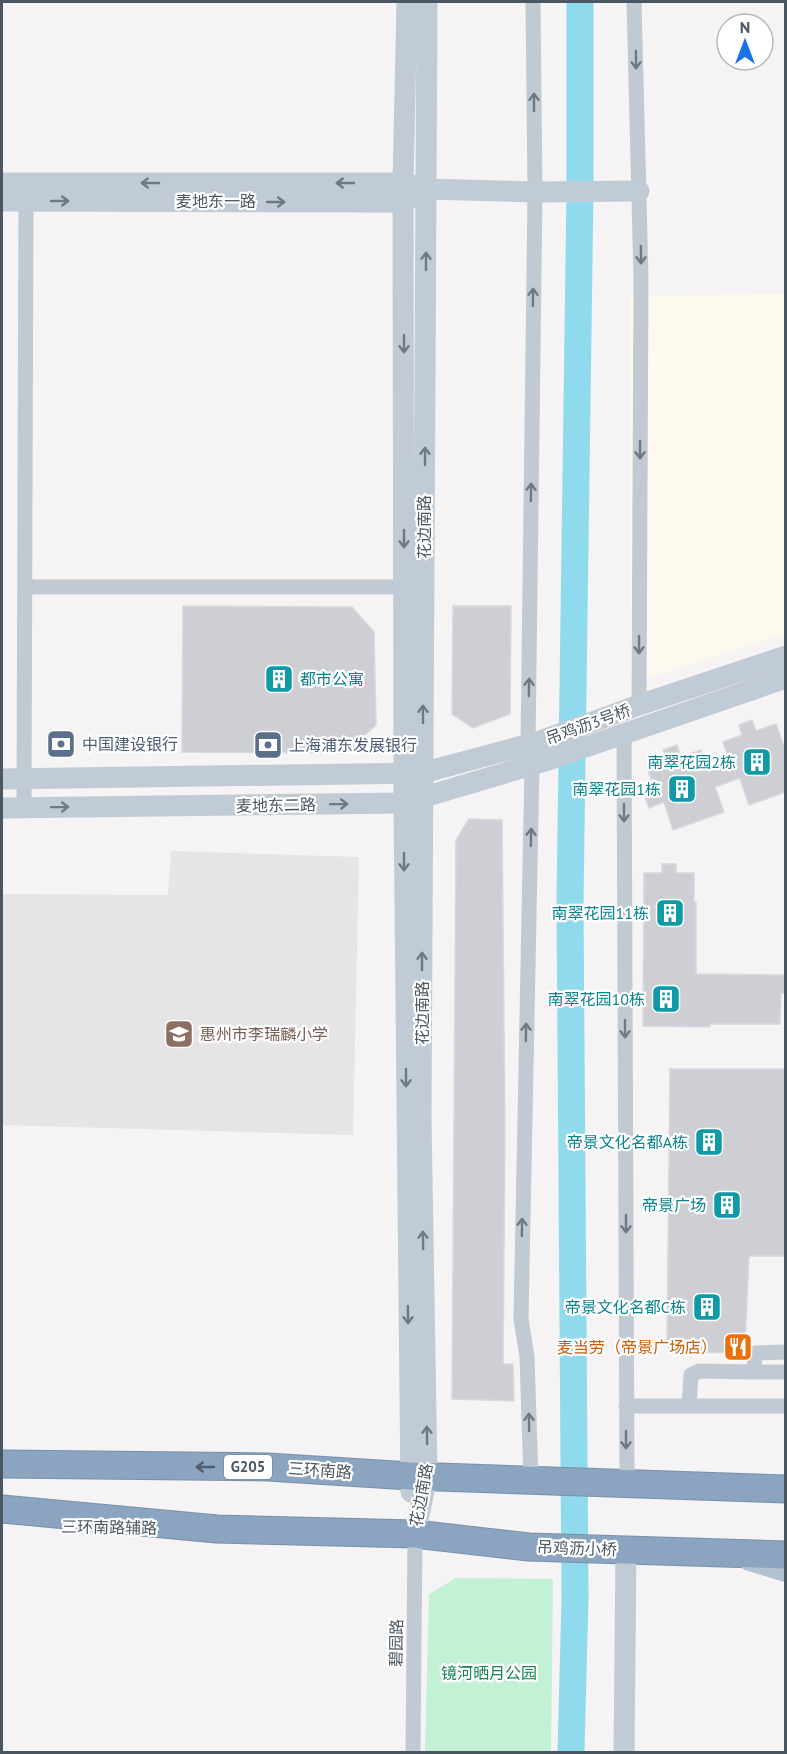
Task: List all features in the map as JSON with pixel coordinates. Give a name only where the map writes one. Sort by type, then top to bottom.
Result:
[{"type":"highway","points":[[2,1449],[86,1466]]},
{"type":"highway","name":"三环南路","points":[[2,1464],[268,1467],[531,1480]]},
{"type":"highway","points":[[746,1488],[786,1477]]},
{"type":"highway","name":"G205","points":[[531,1480],[786,1489]]},
{"type":"highway","points":[[2,1509],[217,1529],[415,1534]]},
{"type":"highway","name":"三环南路辅路","points":[[2,1524],[217,1529]]},
{"type":"highway","name":"吊鸡沥小桥","points":[[415,1534],[528,1547],[626,1550]]},
{"type":"highway","points":[[626,1550],[786,1555]]},
{"type":"main road","points":[[730,1553],[786,1570]]},
{"type":"street","name":"花边南路","points":[[407,2],[403,192],[414,587]]},
{"type":"street","name":"花边南路","points":[[415,1534],[419,1476],[421,1118],[413,800],[414,587],[426,189],[427,2]]},
{"type":"street","points":[[531,1480],[527,1357],[521,1319],[536,753],[533,2]]},
{"type":"street","points":[[634,2],[641,289],[639,705],[786,656]]},
{"type":"street","name":"麦地东一路","points":[[2,183],[26,192],[403,192]]},
{"type":"street","points":[[403,192],[426,189],[535,192],[639,191]]},
{"type":"street","points":[[24,807],[26,192]]},
{"type":"street","name":"麦地东一路","points":[[2,201],[26,192]]},
{"type":"street","points":[[25,586],[414,587]]},
{"type":"street","points":[[627,1484],[634,730],[786,678]]},
{"type":"street","name":"吊鸡沥3号桥","points":[[536,753],[639,705]]},
{"type":"street","name":"吊鸡沥3号桥","points":[[536,753],[634,730]]},
{"type":"street","name":"麦地东二路","points":[[2,779],[413,774],[536,753]]},
{"type":"street","name":"麦地东二路","points":[[2,808],[413,800],[536,753]]},
{"type":"street","points":[[753,1372],[756,1353],[786,1352]]},
{"type":"street","points":[[689,1406],[691,1376],[699,1371],[786,1372]]},
{"type":"street","points":[[626,1406],[786,1406]]},
{"type":"street","name":"碧园路","points":[[413,1752],[415,1534]]},
{"type":"street","points":[[624,1752],[626,1550]]},
{"type":"shaded area","points":[[786,294],[785,634],[631,684],[629,296]]},
{"type":"shaded area","name":"惠州市李瑞麟小学","points":[[171,851],[359,857],[353,1135],[2,1125],[3,894],[168,895]]},
{"type":"green space","name":"镜河晒月公园","points":[[456,1578],[553,1579],[551,1752],[425,1752],[429,1594]]},
{"type":"building","name":"都市公寓","points":[[183,606],[352,607],[374,632],[376,725],[345,753],[182,752]]},
{"type":"building","points":[[453,606],[511,606],[510,714],[473,728],[452,714]]},
{"type":"building","points":[[752,720],[756,731],[776,724],[783,744],[786,743],[786,792],[749,805],[740,778],[715,787],[724,812],[673,830],[664,802],[649,808],[643,791],[654,787],[647,768],[667,761],[663,750],[677,745],[681,757],[701,750],[707,769],[730,761],[723,742],[742,735],[739,725]]},
{"type":"building","points":[[469,819],[502,820],[505,1132],[503,1364],[513,1364],[514,1401],[452,1399],[456,840]]},
{"type":"building","points":[[662,864],[676,864],[676,873],[694,873],[696,974],[786,975],[786,993],[781,993],[780,1024],[710,1024],[710,1027],[643,1026],[644,873],[662,873]]},
{"type":"building","name":"帝景广场","points":[[670,1069],[786,1069],[786,1256],[749,1256],[745,1345],[740,1353],[682,1352],[671,1350],[667,1344]]},
{"type":"waterway","points":[[571,1752],[575,1598],[570,903],[580,189],[580,2]]},
{"type":"place","name":"都市公寓","points":[[279,679]]},
{"type":"place","name":"中国建设银行","points":[[61,744]]},
{"type":"place","name":"上海浦东发展银行","points":[[268,745]]},
{"type":"place","name":"南翠花园2栋","points":[[757,762]]},
{"type":"place","name":"南翠花园1栋","points":[[682,789]]},
{"type":"place","name":"南翠花园11栋","points":[[670,913]]},
{"type":"place","name":"南翠花园10栋","points":[[666,999]]},
{"type":"place","name":"惠州市李瑞麟小学","points":[[179,1034]]},
{"type":"place","name":"帝景文化名都A栋","points":[[709,1142]]},
{"type":"place","name":"帝景广场","points":[[727,1205]]},
{"type":"place","name":"帝景文化名都C栋","points":[[707,1307]]},
{"type":"place","name":"麦当劳（帝景广场店）","points":[[738,1347]]}]
